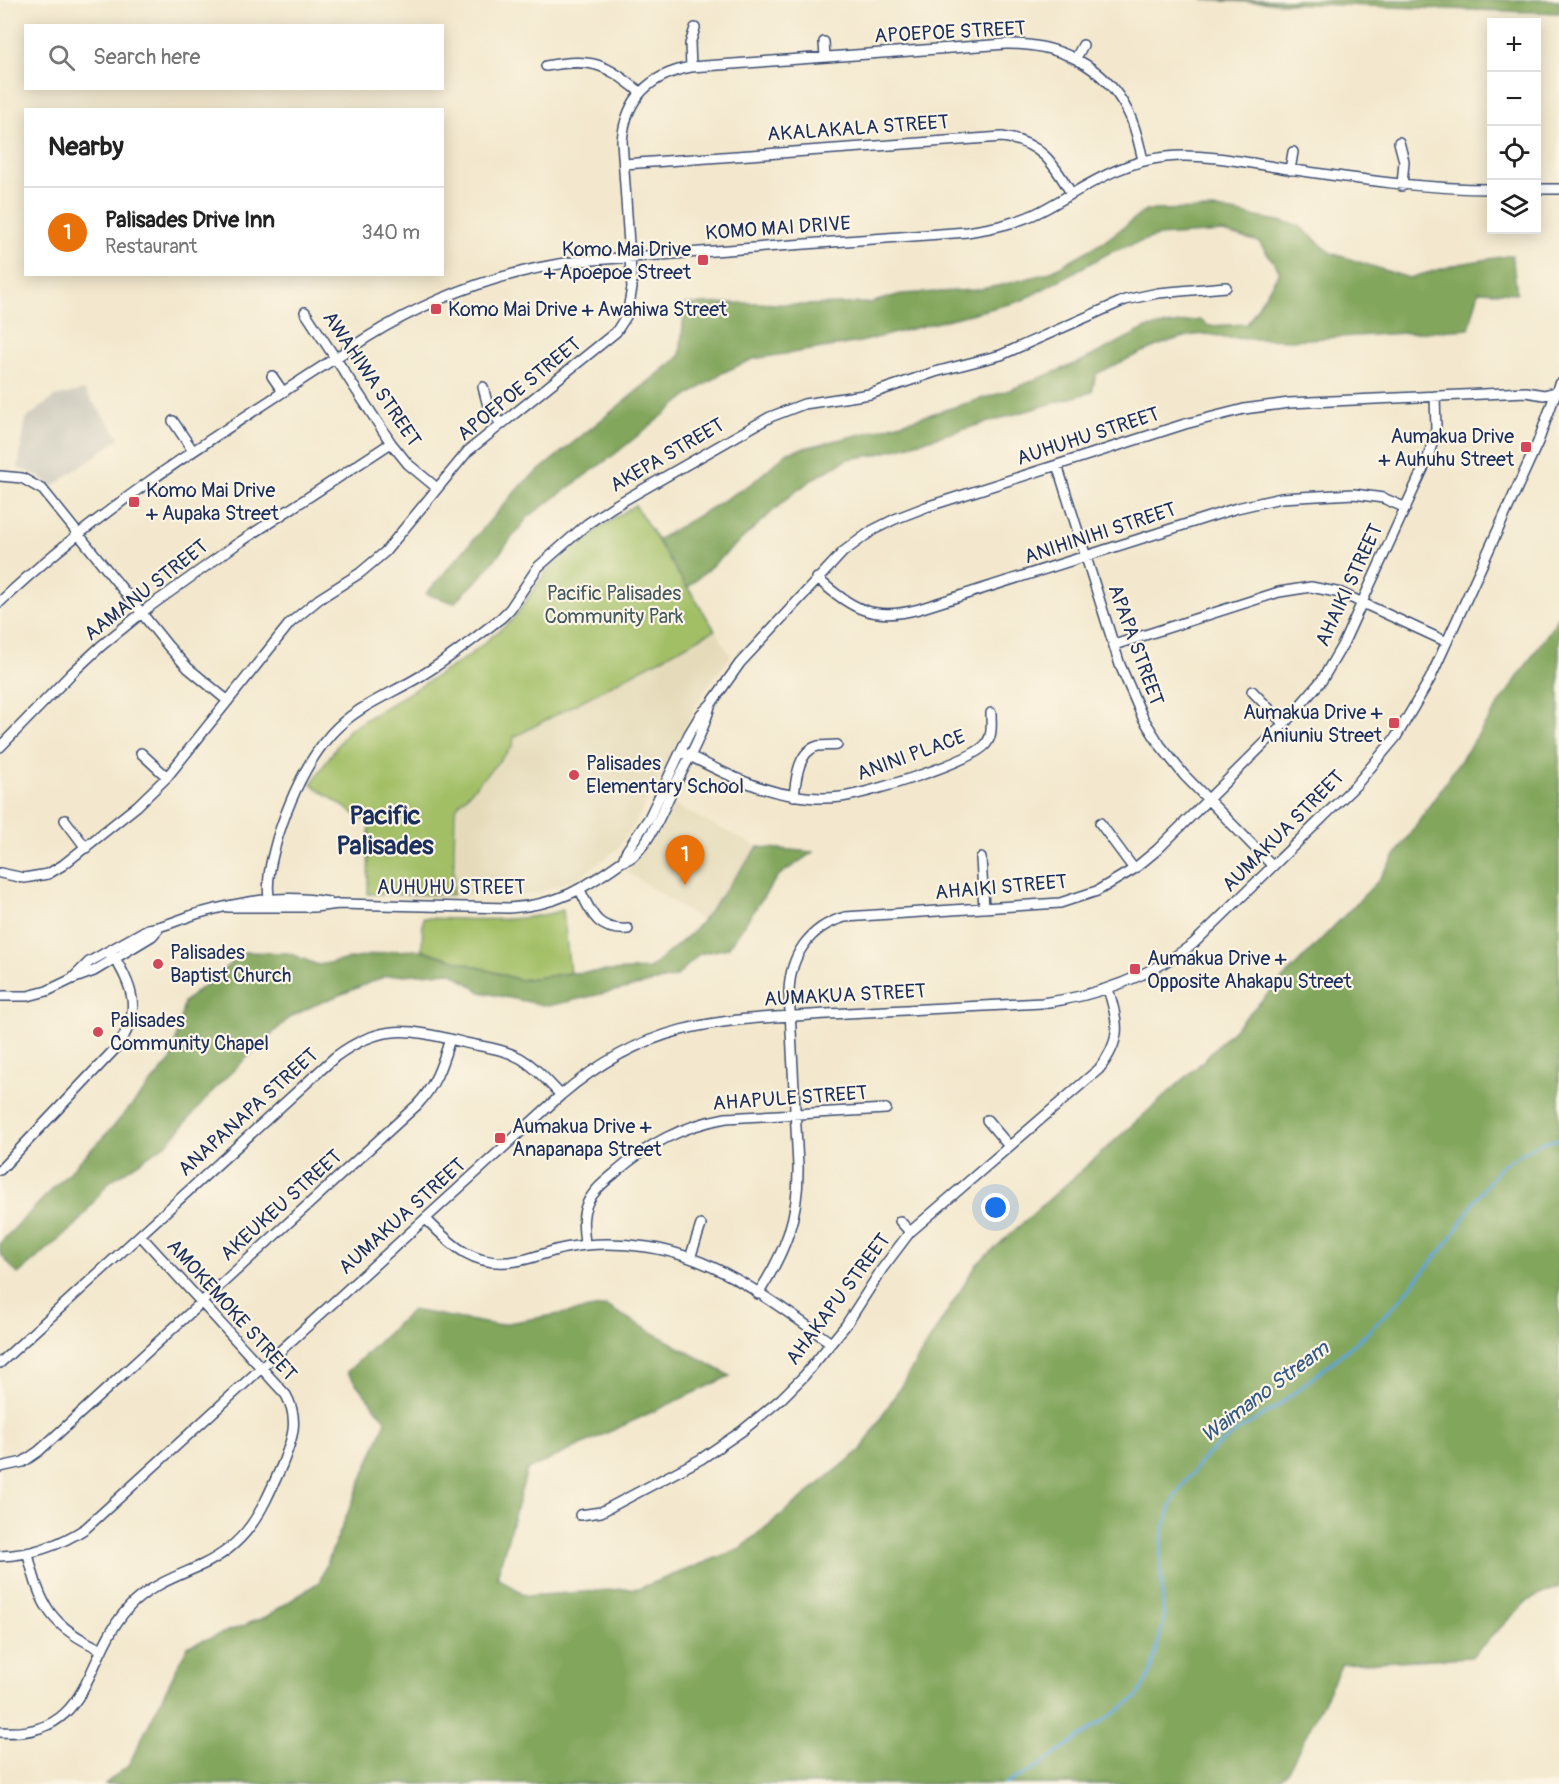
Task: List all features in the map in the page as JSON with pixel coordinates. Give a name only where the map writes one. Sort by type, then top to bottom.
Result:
[{"type":"street","points":[[691,67],[690,44],[695,28]]},
{"type":"street","points":[[824,42],[825,57]]},
{"type":"street","name":"APOEPOE STREET","points":[[0,873],[24,878],[48,874],[86,848],[137,806],[167,777],[290,623],[319,599],[360,573],[385,552],[468,452],[607,341],[623,323],[632,296],[623,129],[629,111],[640,92],[664,74],[691,67],[825,57],[1021,44],[1045,47],[1076,58],[1098,73],[1122,101],[1133,123],[1143,160]]},
{"type":"street","points":[[1076,58],[1083,45]]},
{"type":"street","points":[[546,66],[582,62],[600,64],[616,73],[640,92]]},
{"type":"street","name":"AKALAKALA STREET","points":[[624,164],[1002,137],[1019,140],[1041,152],[1056,168],[1071,193]]},
{"type":"street","points":[[1399,142],[1404,161],[1402,186]]},
{"type":"street","points":[[1290,170],[1293,152]]},
{"type":"street","name":"KOMO MAI DRIVE","points":[[0,602],[78,533],[129,495],[336,358],[401,317],[463,289],[497,277],[552,264],[968,232],[998,227],[1042,210],[1115,169],[1143,160],[1164,157],[1196,156],[1402,186],[1487,189]]},
{"type":"street","points":[[1541,189],[1559,189]]},
{"type":"street","name":"AKEPA STREET","points":[[271,901],[271,867],[291,799],[331,735],[363,708],[428,671],[501,618],[551,553],[614,506],[753,426],[786,410],[820,401],[870,394],[942,370],[1001,355],[1125,300],[1158,293],[1226,287]]},
{"type":"street","name":"AWAHIWA STREET","points":[[306,312],[391,443],[408,464],[437,488]]},
{"type":"street","points":[[272,376],[283,393]]},
{"type":"street","points":[[483,387],[488,406],[501,424]]},
{"type":"street","name":"AUHUHU STREET","points":[[0,996],[18,997],[40,994],[94,971],[112,954],[152,936],[159,928],[228,907],[271,901],[314,907],[339,904],[520,908],[557,899],[597,881],[623,861],[626,852],[649,818],[685,754],[701,714],[711,704],[740,663],[843,552],[859,539],[895,519],[1205,418],[1244,409],[1289,403],[1435,396],[1544,394],[1558,389]]},
{"type":"street","name":"AUMAKUA STREET","points":[[0,1556],[28,1554],[60,1543],[86,1528],[561,1095],[610,1059],[658,1036],[713,1022],[1042,1003],[1069,999],[1108,989],[1149,972],[1187,948],[1206,933],[1356,785],[1389,746],[1421,697],[1539,442],[1558,389]]},
{"type":"street","name":"AHAIKI STREET","points":[[758,1294],[782,1254],[796,1209],[799,1182],[789,985],[792,966],[800,948],[825,925],[845,917],[1042,905],[1076,898],[1113,883],[1157,850],[1284,724],[1322,680],[1343,644],[1428,458],[1435,438],[1435,396]]},
{"type":"street","points":[[173,421],[194,451]]},
{"type":"street","name":"AAMANU STREET","points":[[0,747],[72,673],[142,613],[234,546],[391,443]]},
{"type":"street","name":"APAPA STREET","points":[[1057,465],[1132,696],[1152,733],[1184,775],[1274,866]]},
{"type":"street","points":[[0,476],[22,478],[38,485],[188,668],[228,701]]},
{"type":"street","name":"ANIHINIHI STREET","points":[[817,578],[839,598],[851,605],[873,613],[896,615],[1237,508],[1281,498],[1363,494],[1383,498],[1406,508]]},
{"type":"street","points":[[1114,645],[1290,589],[1311,587],[1330,590],[1447,642]]},
{"type":"street","points":[[1252,691],[1284,724]]},
{"type":"street","name":"ANINI PLACE","points":[[685,754],[752,786],[794,796],[826,798],[862,794],[965,758],[988,741],[991,734],[991,713]]},
{"type":"street","points":[[794,796],[799,766],[808,752],[816,747],[837,745]]},
{"type":"street","points":[[141,753],[167,777]]},
{"type":"street","points":[[65,820],[86,848]]},
{"type":"street","points":[[1100,823],[1134,869]]},
{"type":"street","points":[[981,858],[984,908]]},
{"type":"street","points":[[580,890],[591,912],[603,925],[610,928],[628,929]]},
{"type":"street","points":[[0,1170],[123,1039],[131,1021],[133,1003],[127,978],[112,954]]},
{"type":"street","name":"AHAKAPU STREET","points":[[580,1515],[601,1512],[722,1446],[781,1399],[846,1325],[896,1248],[910,1232],[1099,1069],[1113,1047],[1117,1024],[1108,989]]},
{"type":"street","name":"ANAPANAPA STREET","points":[[0,1363],[349,1046],[375,1035],[399,1031],[424,1032],[513,1055],[540,1073],[561,1095]]},
{"type":"street","name":"AKEUKEU STREET","points":[[0,1467],[23,1462],[32,1457],[417,1105],[439,1075],[450,1039]]},
{"type":"street","name":"AHAPULE STREET","points":[[585,1245],[585,1209],[592,1195],[634,1156],[676,1132],[713,1120],[886,1109]]},
{"type":"street","points":[[987,1120],[1010,1146]]},
{"type":"street","points":[[426,1218],[458,1250],[493,1262],[517,1261],[549,1251],[585,1245],[622,1244],[647,1247],[690,1258],[726,1273],[831,1343]]},
{"type":"street","name":"AHAKAPU STREET","points":[[900,1221],[910,1232]]},
{"type":"street","points":[[690,1258],[701,1225]]},
{"type":"street","name":"AMOKEMOKE STREET","points":[[0,1732],[24,1732],[37,1729],[66,1712],[83,1690],[116,1622],[143,1594],[225,1552],[246,1533],[260,1514],[290,1447],[295,1426],[286,1395],[140,1235]]},
{"type":"street","points":[[28,1554],[40,1598],[52,1616],[70,1633],[102,1650]]},
{"type":"shaded area","points":[[84,390],[120,438],[52,487],[39,476],[18,468],[26,419],[54,397]]},
{"type":"shaded area","name":"Palisades Elementary School","points":[[715,630],[731,656],[705,690],[634,826],[615,851],[578,878],[537,893],[501,896],[453,895],[455,811],[514,737]]},
{"type":"shaded area","points":[[672,804],[758,847],[702,921],[626,871],[654,838]]},
{"type":"green space","points":[[1203,0],[1559,0],[1559,13]]},
{"type":"green space","points":[[1217,209],[1298,225],[1331,253],[1409,278],[1459,264],[1512,255],[1517,293],[1479,291],[1469,329],[1291,340],[1224,338],[1211,334],[1195,335],[1160,345],[1096,374],[1092,392],[875,455],[848,459],[816,477],[791,495],[687,588],[657,540],[751,484],[788,452],[878,430],[1004,392],[1080,362],[1146,328],[1200,320],[1209,326],[1247,324],[1280,271],[1259,242],[1223,232],[1157,236],[1111,252],[1021,301],[860,342],[753,359],[722,373],[682,400],[615,454],[528,517],[481,577],[454,603],[426,594],[521,485],[680,356],[685,304],[870,303],[901,294],[975,290],[1048,273],[1105,241],[1146,210]]},
{"type":"green space","name":"Pacific Palisades Community Park","points":[[635,505],[715,630],[514,737],[513,746],[455,811],[453,895],[368,894],[369,824],[311,784],[348,730],[466,658],[513,619],[550,567],[600,527]]},
{"type":"green space","points":[[1559,617],[1559,1587],[1527,1601],[1471,1657],[1342,1664],[1287,1773],[1270,1784],[105,1784],[128,1766],[188,1646],[266,1617],[319,1582],[386,1421],[347,1372],[412,1310],[496,1325],[606,1306],[730,1376],[527,1470],[497,1577],[527,1596],[640,1588],[739,1549],[861,1450],[977,1264],[1196,1068],[1377,882]]},
{"type":"green space","points":[[758,847],[813,852],[777,877],[728,948],[699,954],[676,977],[548,1006],[481,992],[451,972],[386,976],[315,1005],[290,1017],[218,1085],[169,1142],[108,1183],[76,1225],[18,1274],[0,1254],[0,1243],[112,1128],[172,1059],[184,1002],[245,952],[288,953],[318,965],[394,951],[422,950],[520,980],[570,973],[649,969],[702,921]]},
{"type":"green space","points":[[563,910],[570,973],[520,980],[422,950],[423,918],[511,919]]},
{"type":"waterway","name":"Waimano Stream","points":[[1005,1784],[1036,1768],[1137,1697],[1151,1672],[1164,1620],[1160,1557],[1164,1527],[1175,1496],[1207,1454],[1278,1406],[1364,1336],[1399,1301],[1449,1241],[1478,1196],[1502,1165],[1538,1144],[1559,1139]]},
{"type":"place","name":"Komo Mai Drive + Apoepoe Street","points":[[703,260]]},
{"type":"place","name":"Komo Mai Drive + Awahiwa Street","points":[[436,309]]},
{"type":"place","name":"Aumakua Drive + Auhuhu Street","points":[[1526,447]]},
{"type":"place","name":"Komo Mai Drive + Aupaka Street","points":[[134,502]]},
{"type":"place","name":"Aumakua Drive + Aniuniu Street","points":[[1394,723]]},
{"type":"place","name":"Palisades Elementary School","points":[[574,775]]},
{"type":"place","name":"Palisades Drive Inn","points":[[685,885]]},
{"type":"place","name":"Palisades Baptist Church","points":[[158,964]]},
{"type":"place","name":"Aumakua Drive + Opposite Ahakapu Street","points":[[1135,969]]},
{"type":"place","name":"Palisades Community Chapel","points":[[98,1032]]},
{"type":"place","name":"Aumakua Drive + Anapanapa Street","points":[[500,1138]]},
{"type":"district","name":"Pacific Palisades","points":[[385,831]]}]
